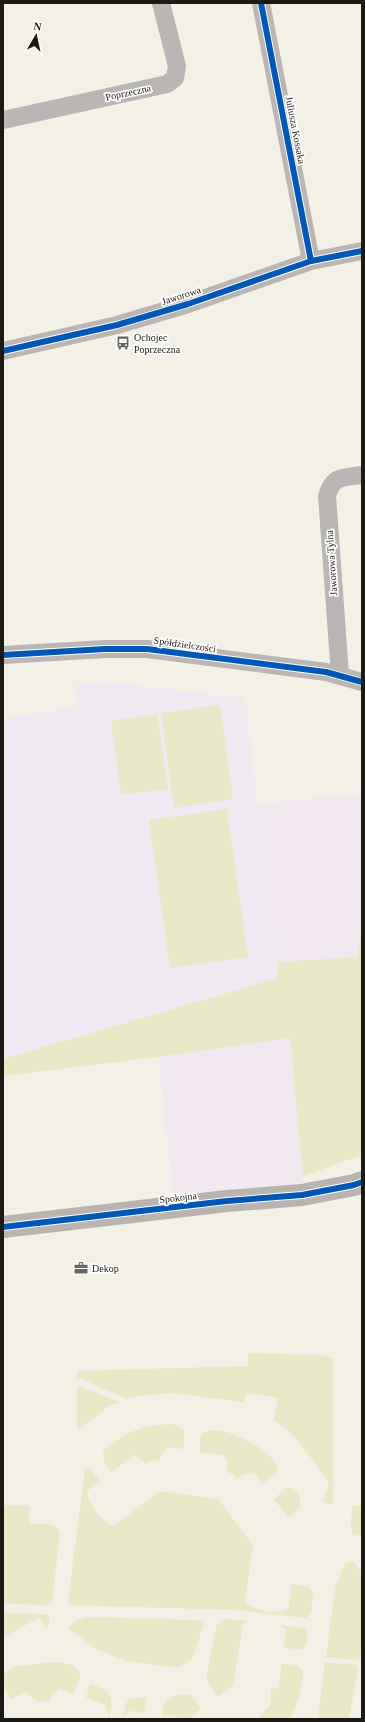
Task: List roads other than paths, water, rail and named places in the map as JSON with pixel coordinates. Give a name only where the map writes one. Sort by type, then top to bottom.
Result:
[{"type":"street","name":"Poprzeczna","points":[[3,120],[166,84],[176,78],[177,66],[161,3]]},
{"type":"street","name":"Juliusza Kossaka","points":[[261,3],[311,261]]},
{"type":"street","name":"Jaworowa","points":[[3,351],[117,325],[188,304],[311,261],[362,251]]},
{"type":"street","name":"Jaworowa Tylna","points":[[340,675],[326,496],[330,485],[338,478],[362,475]]},
{"type":"street","name":"Spółdzielczości","points":[[3,655],[100,649],[147,649],[326,672],[362,682]]},
{"type":"street","name":"Spokojna","points":[[3,1227],[227,1201],[302,1195],[359,1184]]},
{"type":"place","name":"Ochojec Poprzeczna","points":[[123,343]]},
{"type":"place","name":"Dekop","points":[[81,1268]]}]
